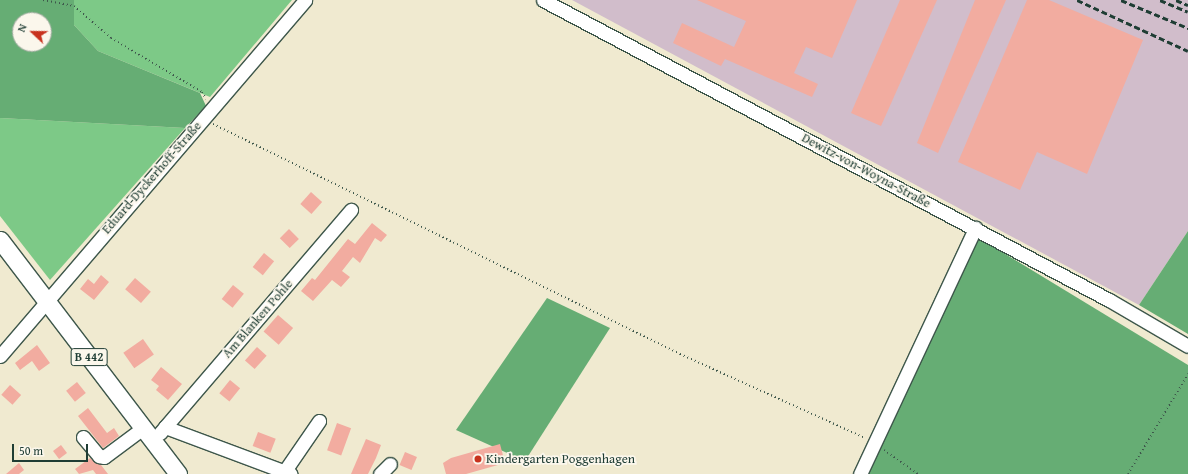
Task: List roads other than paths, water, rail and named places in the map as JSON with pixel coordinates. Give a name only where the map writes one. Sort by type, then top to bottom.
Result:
[{"type":"main road","name":"B 442","points":[[0,240],[178,474]]},
{"type":"street","name":"Eduard-Dyckerhoff-Straße","points":[[0,356],[46,300],[305,0]]},
{"type":"street","name":"Dewitz-von-Woyna-Straße","points":[[543,0],[975,228],[1188,346]]},
{"type":"street","name":"Am Blanken Pohle","points":[[83,437],[99,456],[104,457],[164,427],[351,210]]},
{"type":"street","points":[[860,474],[975,228]]},
{"type":"street","points":[[164,427],[287,473],[319,421]]},
{"type":"street","points":[[380,474],[390,464]]},
{"type":"railway","points":[[1077,0],[1188,51]]},
{"type":"railway","points":[[1121,0],[1188,28]]},
{"type":"railway","points":[[1160,0],[1188,12]]},
{"type":"railway","points":[[1176,0],[1188,5]]},
{"type":"place","name":"Kindergarten Poggenhagen","points":[[478,459]]}]
